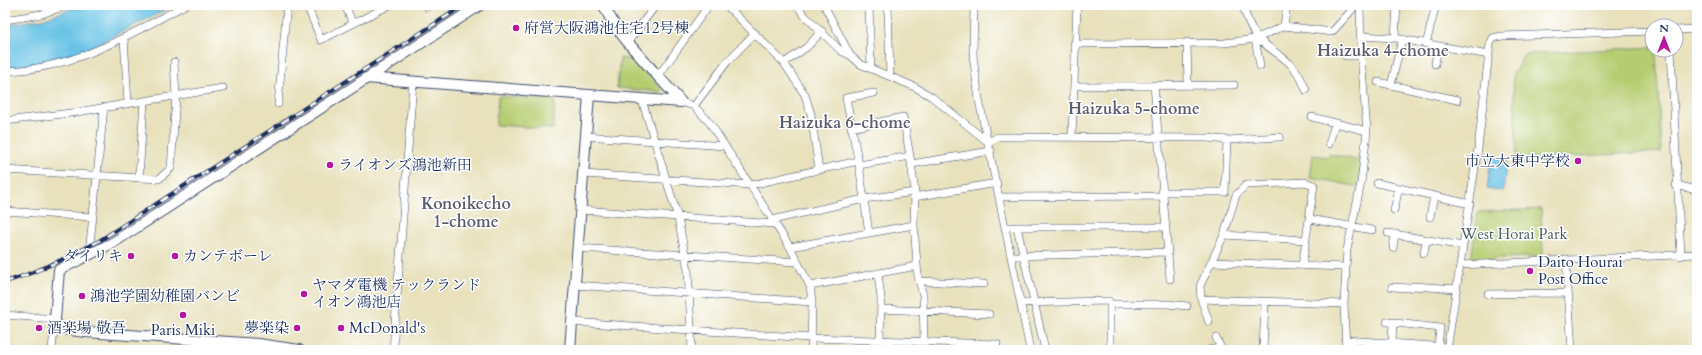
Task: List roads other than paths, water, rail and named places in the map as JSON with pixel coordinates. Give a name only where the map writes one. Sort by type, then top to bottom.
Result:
[{"type":"street","points":[[5,20],[42,14],[68,5]]},
{"type":"street","points":[[5,71],[42,68],[72,61],[124,38],[185,5]]},
{"type":"street","points":[[278,104],[287,5]]},
{"type":"street","points":[[307,5],[321,40],[353,24],[380,7],[390,5]]},
{"type":"street","points":[[345,5],[353,24]]},
{"type":"street","points":[[426,5],[427,7],[429,5]]},
{"type":"street","points":[[52,350],[59,270],[114,242],[480,5]]},
{"type":"street","points":[[604,5],[607,12],[628,42],[659,75],[681,102]]},
{"type":"street","points":[[628,42],[656,5]]},
{"type":"street","points":[[659,75],[709,5]]},
{"type":"street","points":[[726,5],[784,63],[805,95],[811,114],[819,170]]},
{"type":"street","points":[[797,5],[804,15],[822,31],[840,51],[850,55],[860,64],[883,72],[914,86],[932,97],[988,142]]},
{"type":"street","points":[[824,5],[850,55]]},
{"type":"street","points":[[869,5],[871,69]]},
{"type":"street","points":[[888,5],[890,76]]},
{"type":"street","points":[[974,5],[973,56],[988,142],[1030,350]]},
{"type":"street","points":[[1072,136],[1074,44],[1077,5]]},
{"type":"street","points":[[1242,5],[1257,38],[1260,66]]},
{"type":"street","points":[[1284,26],[1287,5]]},
{"type":"street","points":[[1074,44],[1187,42],[1224,43],[1257,38],[1284,26],[1332,32],[1352,10],[1353,5]]},
{"type":"street","points":[[1346,350],[1344,304],[1345,267],[1364,161],[1367,131],[1361,56],[1360,5]]},
{"type":"street","points":[[1391,85],[1398,39],[1397,5]]},
{"type":"street","points":[[1426,44],[1436,5]]},
{"type":"street","points":[[1684,30],[1697,29]]},
{"type":"street","points":[[1346,340],[1438,346],[1447,349],[1470,204],[1489,55],[1493,38],[1502,36],[1644,30]]},
{"type":"street","points":[[784,63],[807,47],[822,31]]},
{"type":"street","points":[[694,106],[727,62],[755,33]]},
{"type":"street","points":[[1361,36],[1398,39],[1489,55]]},
{"type":"street","points":[[124,38],[128,103]]},
{"type":"street","points":[[1257,38],[1292,64],[1300,74],[1306,90]]},
{"type":"street","points":[[1187,42],[1188,86]]},
{"type":"street","points":[[1435,64],[1438,46]]},
{"type":"street","points":[[1346,56],[1361,56]]},
{"type":"street","points":[[1671,58],[1676,185],[1681,256]]},
{"type":"street","points":[[5,170],[159,179],[171,168],[176,96],[174,62]]},
{"type":"street","points":[[366,78],[681,102],[694,106],[710,123],[751,185],[790,247],[810,286],[812,302],[811,350]]},
{"type":"street","points":[[393,350],[413,82]]},
{"type":"street","points":[[1378,82],[1456,100]]},
{"type":"street","points":[[1154,85],[1170,279]]},
{"type":"street","points":[[1074,86],[1234,85]]},
{"type":"street","points":[[5,121],[223,88]]},
{"type":"street","points":[[869,233],[846,98],[874,93]]},
{"type":"street","points":[[570,350],[589,95]]},
{"type":"street","points":[[642,100],[678,218],[685,256],[689,293],[692,350]]},
{"type":"street","points":[[139,178],[144,101]]},
{"type":"street","points":[[89,254],[104,107]]},
{"type":"street","points":[[1312,117],[1367,131]]},
{"type":"street","points":[[851,128],[902,118],[910,156],[914,194],[914,225],[917,266],[923,295],[924,341]]},
{"type":"street","points":[[1329,144],[1335,123]]},
{"type":"street","points":[[586,136],[725,146]]},
{"type":"street","points":[[988,142],[998,137],[1072,136],[1227,140],[1280,137]]},
{"type":"street","points":[[1000,197],[1225,192],[1227,140]]},
{"type":"street","points":[[911,164],[991,151]]},
{"type":"street","points":[[583,174],[751,185],[819,170],[910,156]]},
{"type":"street","points":[[1209,322],[1201,299],[1200,286],[1224,235],[1236,194],[1242,188],[1250,184],[1305,182],[1314,185],[1302,266]]},
{"type":"street","points":[[581,210],[678,218],[774,222],[864,199],[997,183]]},
{"type":"street","points":[[1377,184],[1470,204]]},
{"type":"street","points":[[1676,185],[1697,190]]},
{"type":"street","points":[[1394,210],[1399,188]]},
{"type":"street","points":[[1430,217],[1434,196]]},
{"type":"street","points":[[5,211],[92,217]]},
{"type":"street","points":[[1310,218],[1372,230]]},
{"type":"street","points":[[790,247],[914,225]]},
{"type":"street","points":[[1006,227],[1166,227]]},
{"type":"street","points":[[1018,227],[1023,256],[1045,350]]},
{"type":"street","points":[[1393,248],[1391,234],[1463,246]]},
{"type":"street","points":[[1224,235],[1306,240]]},
{"type":"street","points":[[1424,253],[1426,240]]},
{"type":"street","points":[[578,248],[797,262]]},
{"type":"street","points":[[1011,256],[1168,252]]},
{"type":"street","points":[[1460,265],[1566,259],[1681,256],[1697,254]]},
{"type":"street","points":[[1566,259],[1567,293],[1572,350]]},
{"type":"street","points":[[1211,262],[1345,267]]},
{"type":"street","points":[[810,286],[917,266]]},
{"type":"street","points":[[878,273],[881,309],[880,340]]},
{"type":"street","points":[[919,281],[984,284]]},
{"type":"street","points":[[575,285],[812,302]]},
{"type":"street","points":[[1392,287],[1410,288],[1413,286],[1457,289]]},
{"type":"street","points":[[1488,294],[1567,293]]},
{"type":"street","points":[[1201,299],[1344,304]]},
{"type":"street","points":[[1020,302],[1109,301],[1110,304],[1166,304],[1187,306]]},
{"type":"street","points":[[1263,350],[1265,302]]},
{"type":"street","points":[[1110,304],[1110,350]]},
{"type":"street","points":[[881,309],[989,314]]},
{"type":"street","points":[[5,315],[55,324],[86,332],[299,350]]},
{"type":"street","points":[[572,322],[811,338],[997,344]]},
{"type":"street","points":[[1392,343],[1390,322],[1440,328],[1438,346]]},
{"type":"street","points":[[1209,350],[1222,349],[1216,338]]},
{"type":"water","points":[[82,5],[175,5],[81,52],[39,64],[5,67],[5,25],[42,19]]},
{"type":"water","points":[[1491,157],[1507,158],[1503,191],[1487,189]]},
{"type":"railway","points":[[5,282],[53,264],[99,241],[464,5]]},
{"type":"place","name":"府営大阪鴻池住宅12号棟","points":[[516,28]]},
{"type":"place","name":"市立大東中学校","points":[[1578,161]]},
{"type":"place","name":"ライオンズ鴻池新田","points":[[330,165]]},
{"type":"place","name":"ダイリキ","points":[[131,256]]},
{"type":"place","name":"カンテボーレ","points":[[175,256]]},
{"type":"place","name":"Daito Hourai Post Office","points":[[1530,271]]},
{"type":"place","name":"ヤマダ電機 テックランド イオン鴻池店","points":[[304,294]]},
{"type":"place","name":"鴻池学園幼稚園バンビ","points":[[82,296]]},
{"type":"place","name":"Paris Miki","points":[[183,315]]},
{"type":"place","name":"酒楽場 敬吾","points":[[39,328]]},
{"type":"place","name":"夢楽染","points":[[297,328]]},
{"type":"place","name":"McDonald's","points":[[341,328]]},
{"type":"district","name":"Haizuka 4-chome","points":[[1383,50]]},
{"type":"district","name":"Haizuka 5-chome","points":[[1134,108]]},
{"type":"district","name":"Haizuka 6-chome","points":[[845,122]]},
{"type":"district","name":"Konoikecho 1-chome","points":[[466,212]]},
{"type":"park label","name":"West Horai Park","points":[[1514,234]]}]
